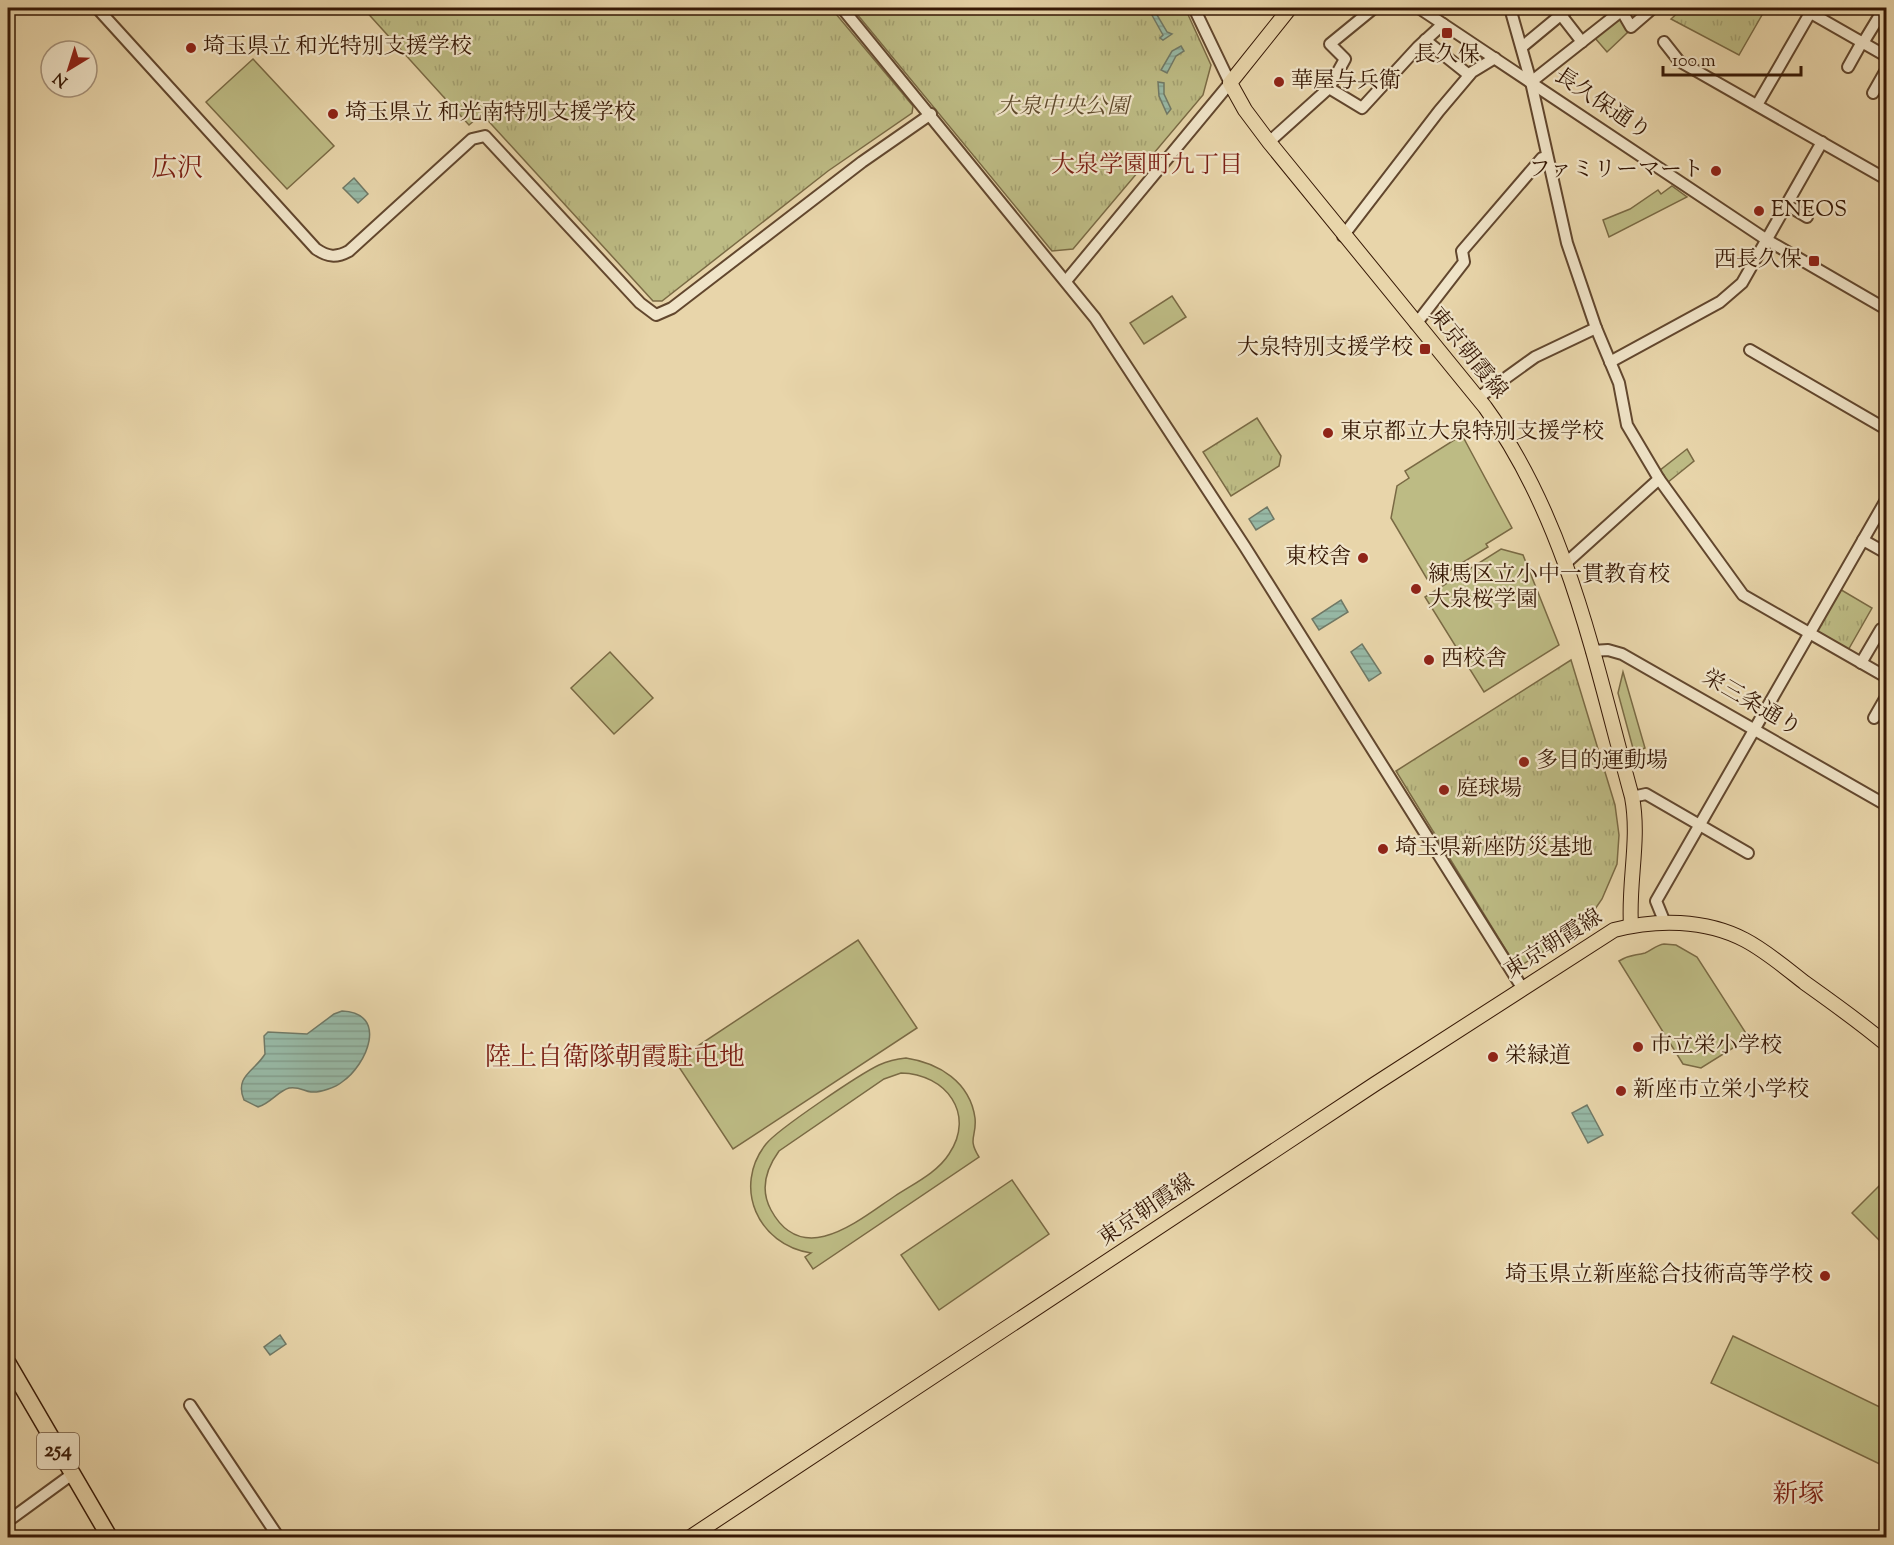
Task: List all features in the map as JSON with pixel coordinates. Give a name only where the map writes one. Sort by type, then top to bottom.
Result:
[{"type":"highway","name":"254","points":[[8,1363],[100,1538]]},
{"type":"highway","name":"254","points":[[8,1381],[68,1477],[110,1538]]},
{"type":"main road","points":[[1230,83],[1290,8]]},
{"type":"main road","name":"東京朝霞線","points":[[1230,83],[1245,110],[1343,236],[1478,398],[1526,472],[1548,515],[1566,563],[1632,797],[1636,828],[1629,901],[1631,926]]},
{"type":"main road","name":"東京朝霞線","points":[[689,1538],[1605,935],[1631,926],[1665,923],[1701,925],[1747,941],[1887,1044]]},
{"type":"street","points":[[97,8],[308,240],[325,255],[339,256],[349,251],[472,139],[485,136],[640,303],[656,315],[672,308],[862,162],[931,114]]},
{"type":"street","points":[[842,8],[931,114],[1095,318],[1245,547],[1523,989]]},
{"type":"street","points":[[1066,281],[1230,83],[1194,8]]},
{"type":"street","points":[[1269,142],[1329,88],[1345,59],[1330,44],[1374,8]]},
{"type":"street","name":"長久保通り","points":[[1419,8],[1767,240],[1887,309]]},
{"type":"street","points":[[1510,8],[1531,82],[1567,243],[1596,328],[1619,383],[1627,425],[1659,479],[1743,596],[1887,677]]},
{"type":"street","points":[[1531,82],[1620,9],[1631,27],[1653,8]]},
{"type":"street","points":[[1757,105],[1808,9],[1887,56]]},
{"type":"street","points":[[1522,46],[1565,11],[1582,42]]},
{"type":"street","points":[[1848,67],[1880,15]]},
{"type":"street","points":[[1329,88],[1362,108],[1425,39],[1443,24]]},
{"type":"street","points":[[1425,39],[1469,75]]},
{"type":"street","points":[[1664,42],[1679,61],[1887,179]]},
{"type":"street","points":[[1343,236],[1395,164],[1469,75],[1495,58]]},
{"type":"street","points":[[1873,93],[1887,70]]},
{"type":"street","points":[[1610,362],[1720,302],[1742,284],[1822,142]]},
{"type":"street","points":[[1416,324],[1464,262],[1462,250],[1542,158],[1546,157]]},
{"type":"street","points":[[1787,205],[1807,217]]},
{"type":"street","points":[[1478,398],[1535,357],[1596,328]]},
{"type":"street","points":[[1750,350],[1887,429]]},
{"type":"street","points":[[1566,563],[1659,479]]},
{"type":"street","points":[[1665,923],[1656,901],[1887,500]]},
{"type":"street","points":[[1863,540],[1887,554]]},
{"type":"street","points":[[1861,663],[1881,629]]},
{"type":"street","name":"栄三条通り","points":[[1592,651],[1619,652],[1887,805]]},
{"type":"street","points":[[1874,718],[1887,697]]},
{"type":"street","points":[[1632,797],[1646,794],[1748,853]]},
{"type":"street","points":[[190,1405],[279,1538]]},
{"type":"street","points":[[8,1521],[68,1477]]},
{"type":"green space","points":[[363,8],[831,8],[913,106],[912,113],[828,171],[662,301],[653,301],[482,114],[469,125]]},
{"type":"green space","name":"大泉中央公園","points":[[852,8],[1185,8],[1211,65],[1203,95],[1073,249],[1052,251]]},
{"type":"green space","points":[[1683,8],[1766,8],[1739,55],[1671,19]]},
{"type":"green space","points":[[1618,18],[1622,19],[1628,32],[1607,52],[1595,38]]},
{"type":"green space","points":[[253,59],[334,146],[287,189],[206,102]]},
{"type":"green space","points":[[1672,186],[1687,197],[1609,237],[1603,220],[1630,209],[1658,190],[1661,194]]},
{"type":"green space","points":[[1172,296],[1186,317],[1144,344],[1130,323]]},
{"type":"green space","points":[[1257,418],[1281,456],[1279,466],[1231,496],[1203,452]]},
{"type":"green space","points":[[1462,435],[1512,528],[1486,544],[1488,547],[1439,577],[1436,573],[1427,579],[1391,518],[1397,486],[1409,478],[1405,471]]},
{"type":"green space","points":[[1687,449],[1694,461],[1667,483],[1659,471]]},
{"type":"green space","points":[[1501,549],[1523,555],[1559,645],[1484,692],[1425,597]]},
{"type":"green space","points":[[1838,588],[1872,608],[1847,652],[1816,634],[1815,629]]},
{"type":"green space","points":[[610,652],[653,698],[614,734],[571,688]]},
{"type":"green space","points":[[1571,660],[1615,805],[1619,835],[1617,864],[1602,899],[1591,915],[1556,944],[1517,968],[1396,771]]},
{"type":"green space","points":[[1623,672],[1645,748],[1634,752],[1618,693]]},
{"type":"green space","points":[[858,940],[917,1028],[733,1149],[675,1061]]},
{"type":"green space","points":[[1664,944],[1676,945],[1697,957],[1749,1038],[1701,1068],[1683,1064],[1619,961]]},
{"type":"green space","points":[[906,1058],[930,1064],[941,1070],[951,1076],[967,1094],[975,1118],[973,1141],[979,1157],[813,1269],[805,1257],[811,1253],[792,1248],[777,1239],[756,1212],[751,1195],[751,1178],[756,1161],[766,1144],[820,1102],[879,1065]],"holes":[[[901,1073],[931,1080],[943,1089],[952,1099],[958,1111],[957,1139],[944,1161],[924,1178],[848,1227],[815,1238],[799,1236],[784,1227],[771,1210],[765,1187],[768,1172],[779,1151],[884,1079]]]},
{"type":"green space","points":[[1886,1179],[1886,1247],[1852,1213]]},
{"type":"green space","points":[[1012,1180],[1049,1234],[939,1310],[901,1255]]},
{"type":"green space","points":[[1733,1336],[1886,1410],[1886,1467],[1711,1383]]},
{"type":"shaded area","points":[[1148,8],[1153,8],[1167,32],[1172,34],[1163,40],[1160,38],[1163,35]]},
{"type":"shaded area","points":[[1181,46],[1184,51],[1176,56],[1167,73],[1161,70],[1172,51]]},
{"type":"shaded area","points":[[1158,82],[1164,83],[1164,94],[1171,109],[1167,114],[1159,96]]},
{"type":"shaded area","points":[[354,178],[368,194],[358,203],[343,188]]},
{"type":"shaded area","points":[[1267,507],[1274,519],[1256,530],[1249,519]]},
{"type":"shaded area","points":[[1341,600],[1348,612],[1319,630],[1312,619]]},
{"type":"shaded area","points":[[1362,644],[1381,673],[1369,681],[1351,652]]},
{"type":"shaded area","points":[[342,1011],[357,1014],[365,1021],[369,1030],[369,1041],[365,1053],[351,1074],[339,1084],[323,1091],[311,1092],[289,1088],[258,1107],[244,1100],[242,1085],[244,1079],[265,1054],[264,1036],[268,1032],[307,1034],[334,1014]]},
{"type":"shaded area","points":[[1587,1105],[1603,1135],[1588,1143],[1572,1113]]},
{"type":"shaded area","points":[[280,1335],[286,1344],[270,1355],[264,1347]]},
{"type":"place","name":"長久保","points":[[1447,33]]},
{"type":"place","name":"埼玉県立 和光特別支援学校","points":[[191,48]]},
{"type":"place","name":"華屋与兵衛","points":[[1279,82]]},
{"type":"place","name":"埼玉県立 和光南特別支援学校","points":[[333,114]]},
{"type":"place","name":"ファミリーマート","points":[[1716,171]]},
{"type":"place","name":"ENEOS","points":[[1759,211]]},
{"type":"place","name":"西長久保","points":[[1814,261]]},
{"type":"place","name":"大泉特別支援学校","points":[[1425,349]]},
{"type":"place","name":"東京都立大泉特別支援学校","points":[[1328,433]]},
{"type":"place","name":"東校舎","points":[[1363,558]]},
{"type":"place","name":"練馬区立小中一貫教育校 大泉桜学園","points":[[1416,589]]},
{"type":"place","name":"西校舎","points":[[1429,660]]},
{"type":"place","name":"多目的運動場","points":[[1524,762]]},
{"type":"place","name":"庭球場","points":[[1444,790]]},
{"type":"place","name":"埼玉県新座防災基地","points":[[1383,849]]},
{"type":"place","name":"市立栄小学校","points":[[1638,1047]]},
{"type":"place","name":"栄緑道","points":[[1493,1057]]},
{"type":"place","name":"新座市立栄小学校","points":[[1621,1091]]},
{"type":"place","name":"埼玉県立新座総合技術高等学校","points":[[1825,1276]]},
{"type":"district","name":"大泉学園町九丁目","points":[[1147,166]]},
{"type":"district","name":"広沢","points":[[177,169]]},
{"type":"district","name":"陸上自衛隊朝霞駐屯地","points":[[615,1058]]},
{"type":"district","name":"新塚","points":[[1798,1495]]}]
